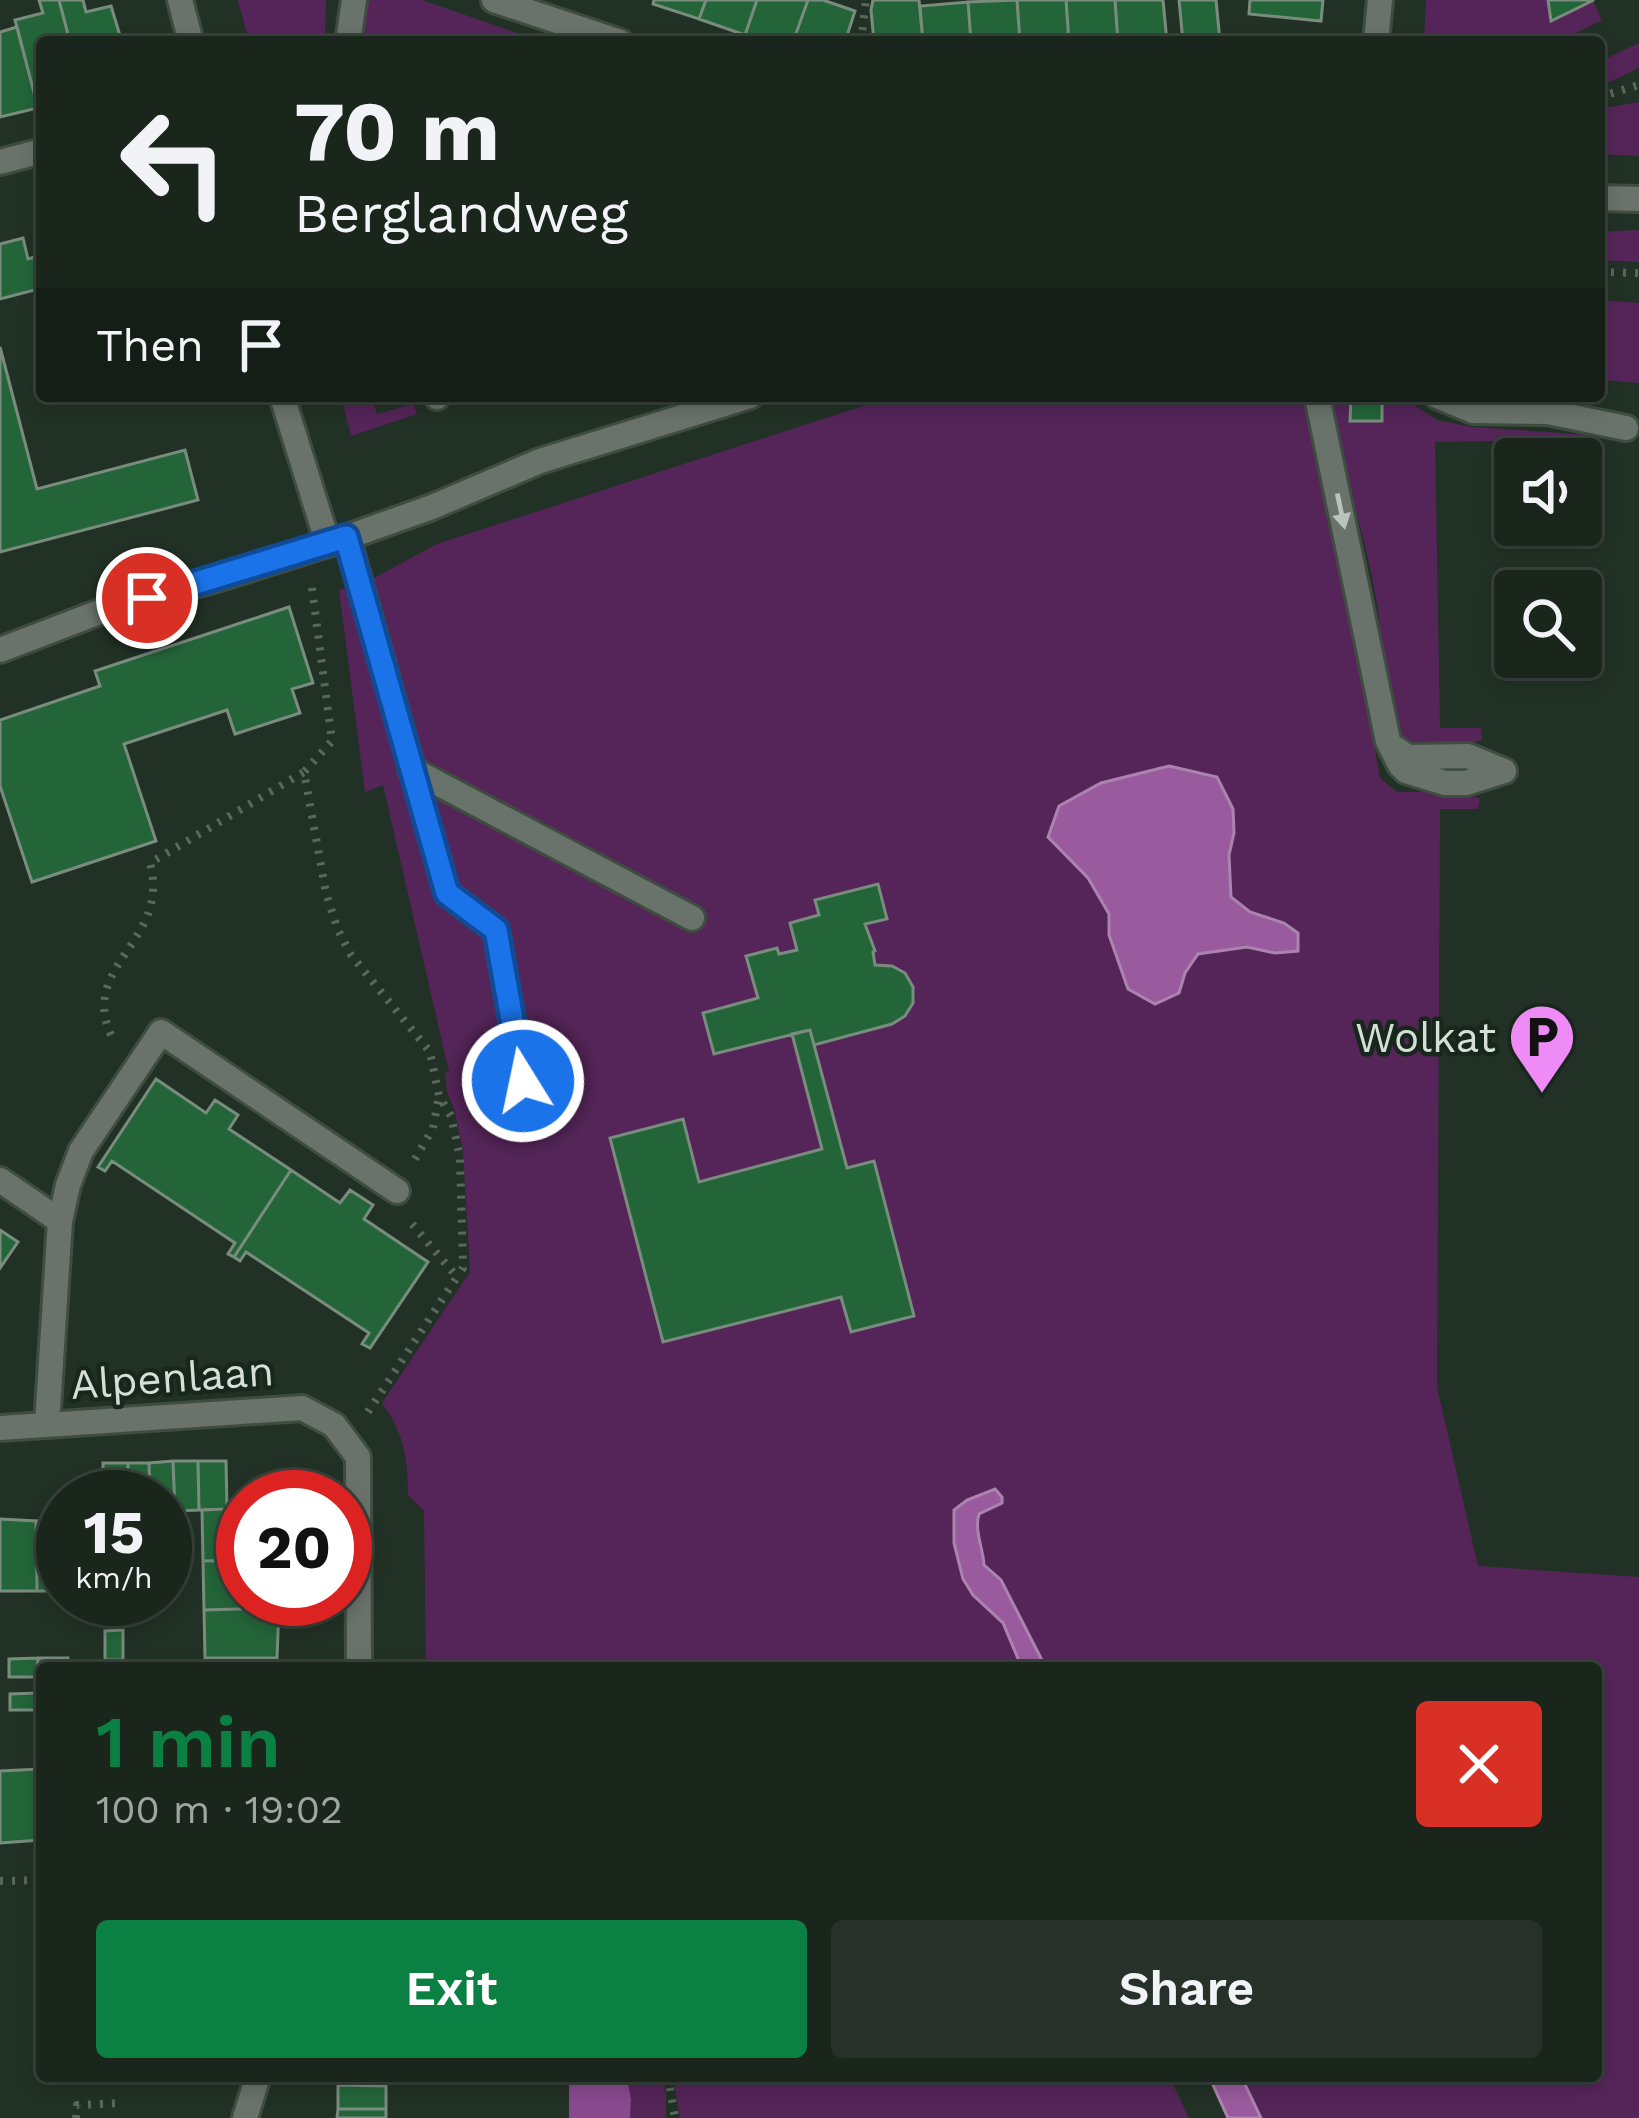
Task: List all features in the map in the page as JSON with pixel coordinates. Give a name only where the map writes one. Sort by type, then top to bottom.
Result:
[{"type":"street","points":[[180,0],[189,36]]},
{"type":"street","points":[[349,36],[353,0]]},
{"type":"street","points":[[494,0],[602,36]]},
{"type":"street","points":[[1377,36],[1380,0]]},
{"type":"street","points":[[0,162],[36,153]]},
{"type":"street","points":[[1605,198],[1639,199]]},
{"type":"street","points":[[284,402],[327,544],[411,769],[447,893],[496,930],[523,1081]]},
{"type":"street","points":[[0,650],[110,608],[220,578],[432,508],[540,461],[731,402]]},
{"type":"street","points":[[1318,402],[1388,741],[1400,766],[1445,783],[1466,784],[1504,771]]},
{"type":"street","points":[[1451,402],[1473,411],[1548,412],[1626,428],[1547,402]]},
{"type":"street","points":[[411,769],[692,918]]},
{"type":"street","name":"Alpenlaan","points":[[47,1424],[59,1221],[68,1185],[81,1151],[161,1032],[397,1191]]},
{"type":"street","points":[[0,1180],[59,1221]]},
{"type":"street","name":"Alpenlaan","points":[[0,1428],[302,1408],[334,1425],[347,1443]]},
{"type":"street","points":[[347,1443],[358,1457],[359,1662]]},
{"type":"street","points":[[245,2118],[256,2082]]},
{"type":"path","points":[[862,36],[866,0]]},
{"type":"path","points":[[1605,95],[1639,85]]},
{"type":"path","points":[[1605,272],[1639,273]]},
{"type":"path","points":[[136,1070],[119,1052],[102,1006],[107,982],[150,914],[155,882],[150,863],[304,772],[332,741],[327,544]]},
{"type":"path","points":[[304,772],[326,893],[338,930],[351,955],[430,1052],[460,1157],[463,1268],[347,1443]]},
{"type":"path","points":[[439,1096],[433,1128],[397,1191],[399,1209],[457,1277]]},
{"type":"path","points":[[0,1881],[36,1880]]},
{"type":"path","points":[[669,2082],[675,2118]]},
{"type":"path","points":[[76,2118],[76,2105],[122,2103]]},
{"type":"shaded area","points":[[238,0],[326,0],[325,36],[247,36]]},
{"type":"shaded area","points":[[368,0],[422,0],[526,36],[363,36]]},
{"type":"shaded area","points":[[1426,0],[1548,0],[1552,20],[1593,1],[1602,20],[1577,36],[1424,36]]},
{"type":"shaded area","points":[[1639,43],[1639,68],[1605,84],[1605,59]]},
{"type":"shaded area","points":[[1639,102],[1639,156],[1605,154],[1605,108]]},
{"type":"shaded area","points":[[1639,230],[1639,262],[1605,260],[1605,232]]},
{"type":"shaded area","points":[[1605,300],[1639,303],[1639,383],[1605,380]]},
{"type":"shaded area","points":[[342,402],[373,402],[377,414],[414,404],[417,414],[351,436]]},
{"type":"shaded area","points":[[875,402],[1303,402],[1341,561],[1380,778],[1397,792],[1465,792],[1480,799],[1478,809],[1440,809],[1437,1387],[1478,1566],[1639,1577],[1639,2118],[1261,2118],[1244,2082],[1602,2082],[1602,1662],[1043,1662],[1001,1580],[984,1566],[977,1520],[1002,1497],[995,1489],[967,1500],[957,1561],[973,1595],[1003,1623],[1019,1662],[426,1662],[424,1510],[408,1495],[403,1447],[382,1403],[470,1272],[463,1150],[447,1092],[445,1073],[449,1072],[383,785],[365,792],[339,590],[367,580],[372,584],[372,579],[437,544]],"holes":[[[1234,833],[1229,855],[1231,897],[1250,912],[1298,933],[1298,950],[1275,953],[1247,947],[1198,954],[1179,993],[1109,935],[1110,914],[1088,878],[1048,837]],[[878,885],[887,918],[865,924],[875,965],[906,975],[915,995],[911,1008],[900,1018],[815,1045],[810,1030],[715,1054],[703,1013],[758,998],[747,956],[797,950],[790,924],[819,915],[816,900]]]},
{"type":"shaded area","points":[[1331,402],[1351,402],[1350,420],[1382,421],[1382,402],[1410,402],[1437,420],[1472,427],[1595,438],[1435,442],[1440,728],[1481,728],[1482,740],[1430,748],[1410,742],[1396,726],[1385,690],[1372,578]]},
{"type":"shaded area","points":[[1169,766],[1217,777],[1233,809],[1231,897],[1250,912],[1298,933],[1298,951],[1275,953],[1247,947],[1198,954],[1179,993],[1155,1004],[1128,989],[1109,935],[1109,914],[1088,878],[1048,837],[1059,806],[1101,783]]},
{"type":"shaded area","points":[[995,1489],[1002,1497],[1002,1503],[979,1514],[984,1565],[1001,1580],[1043,1662],[1019,1662],[1003,1623],[963,1579],[954,1543],[954,1510]]},
{"type":"shaded area","points":[[569,2082],[628,2082],[630,2118],[569,2118]]},
{"type":"shaded area","points":[[628,2082],[663,2082],[666,2118],[630,2118]]},
{"type":"shaded area","points":[[674,2082],[1172,2082],[1189,2118],[680,2118]]},
{"type":"shaded area","points":[[1212,2082],[1244,2082],[1261,2118],[1228,2118]]},
{"type":"building","points":[[39,0],[59,0],[68,36],[36,36],[36,100],[15,20],[43,13]]},
{"type":"building","points":[[59,0],[83,0],[86,12],[111,6],[120,36],[68,36]]},
{"type":"building","points":[[654,0],[706,0],[699,19],[653,4]]},
{"type":"building","points":[[706,0],[757,0],[745,35],[699,19]]},
{"type":"building","points":[[757,0],[808,0],[795,36],[745,35]]},
{"type":"building","points":[[808,0],[855,11],[847,36],[795,36]]},
{"type":"building","points":[[873,0],[919,0],[922,36],[873,36]]},
{"type":"building","points":[[1017,0],[1066,0],[1069,36],[1020,36]]},
{"type":"building","points":[[1017,0],[1020,36],[971,36],[968,2]]},
{"type":"building","points":[[1066,0],[1115,0],[1118,36],[1069,36]]},
{"type":"building","points":[[1115,0],[1163,0],[1166,36],[1118,36]]},
{"type":"building","points":[[1179,0],[1216,0],[1220,36],[1182,36]]},
{"type":"building","points":[[1250,0],[1323,0],[1321,21],[1249,14]]},
{"type":"building","points":[[1548,0],[1594,0],[1551,21]]},
{"type":"building","points":[[968,2],[971,36],[922,36],[920,6]]},
{"type":"building","points":[[17,27],[36,108],[0,117],[0,32]]},
{"type":"building","points":[[23,238],[28,259],[36,257],[36,290],[0,299],[0,244]]},
{"type":"building","points":[[0,347],[37,489],[185,450],[198,500],[0,552]]},
{"type":"building","points":[[1351,402],[1382,402],[1382,421],[1350,421]]},
{"type":"building","points":[[289,607],[313,683],[292,689],[300,713],[235,734],[227,710],[124,744],[156,841],[32,882],[0,786],[0,720],[100,686],[95,671]]},
{"type":"building","points":[[878,884],[887,919],[865,924],[875,965],[905,973],[913,987],[913,1003],[905,1016],[892,1024],[814,1045],[810,1030],[714,1054],[703,1013],[758,998],[746,956],[777,948],[779,954],[797,950],[790,923],[819,915],[815,900]]},
{"type":"building","points":[[810,1030],[847,1168],[874,1161],[914,1316],[851,1332],[841,1297],[663,1342],[610,1138],[683,1119],[699,1182],[822,1149],[792,1034]]},
{"type":"building","points":[[156,1079],[206,1113],[215,1100],[238,1115],[229,1129],[291,1170],[234,1257],[228,1254],[235,1243],[112,1161],[105,1171],[98,1167]]},
{"type":"building","points":[[291,1170],[340,1203],[350,1190],[373,1205],[364,1219],[428,1262],[370,1348],[362,1344],[369,1333],[246,1252],[240,1261],[234,1257]]},
{"type":"building","points":[[0,1230],[18,1242],[0,1268]]},
{"type":"building","points":[[173,1461],[173,1470],[149,1470],[149,1463]]},
{"type":"building","points":[[173,1461],[198,1461],[199,1510],[192,1510],[192,1470],[173,1470]]},
{"type":"building","points":[[198,1461],[226,1461],[226,1470],[216,1470],[216,1509],[199,1510]]},
{"type":"building","points":[[103,1463],[128,1463],[128,1470],[103,1470]]},
{"type":"building","points":[[128,1463],[149,1463],[149,1470],[128,1470]]},
{"type":"building","points":[[202,1510],[216,1510],[216,1561],[203,1561]]},
{"type":"building","points":[[0,1519],[36,1521],[36,1591],[0,1591]]},
{"type":"building","points":[[203,1561],[216,1561],[216,1610],[204,1610]]},
{"type":"building","points":[[204,1610],[216,1610],[216,1626],[278,1626],[277,1658],[205,1658]]},
{"type":"building","points":[[123,1630],[123,1660],[105,1660],[105,1631]]},
{"type":"building","points":[[38,1658],[68,1658],[68,1662],[38,1662]]},
{"type":"building","points":[[38,1658],[36,1677],[9,1677],[9,1659]]},
{"type":"building","points":[[205,1658],[277,1658],[277,1662],[205,1662]]},
{"type":"building","points":[[36,1693],[36,1710],[10,1710],[10,1694]]},
{"type":"building","points":[[36,1769],[36,1840],[0,1843],[0,1771]]},
{"type":"building","points":[[338,2082],[386,2082],[386,2086]]},
{"type":"building","points":[[338,2085],[386,2086],[386,2109],[338,2109]]},
{"type":"building","points":[[338,2109],[386,2109],[386,2118],[337,2118]]},
{"type":"place","name":"Wolkat","points":[[1542,1096]]},
{"type":"route","points":[[147,598],[346,537],[447,893],[496,930],[523,1081]]}]
